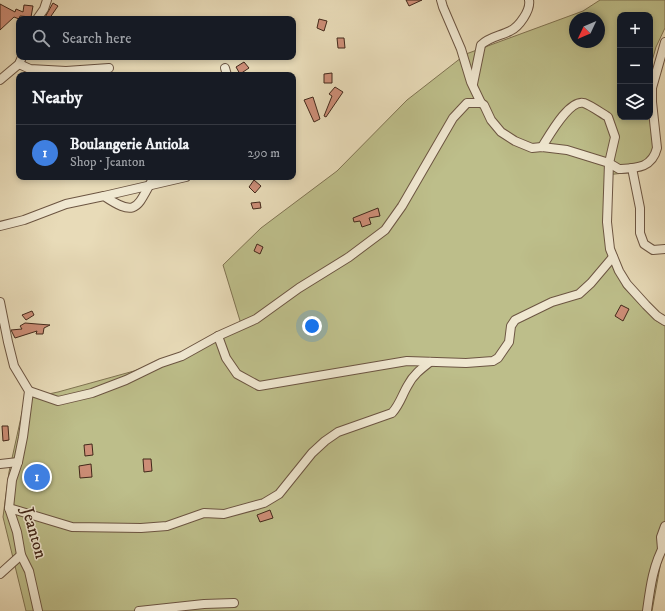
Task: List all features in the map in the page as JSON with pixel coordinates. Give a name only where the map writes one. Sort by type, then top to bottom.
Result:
[{"type":"street","points":[[39,16],[44,9],[47,0]]},
{"type":"street","points":[[441,0],[461,49],[473,86],[491,120],[501,132],[515,141],[532,148],[542,147],[566,150],[608,163],[619,170],[645,166],[652,161],[655,156],[657,148],[652,88],[665,42]]},
{"type":"street","points":[[473,86],[481,45],[486,41],[512,31],[529,11],[529,0]]},
{"type":"street","points":[[0,80],[20,60],[30,69],[66,70],[109,68]]},
{"type":"street","points":[[0,302],[2,327],[8,342],[14,366],[28,391],[58,401],[92,393],[126,380],[162,363],[182,356],[218,336],[256,319],[299,288],[349,257],[384,230],[402,206],[453,118],[466,103],[481,103]]},
{"type":"street","points":[[542,147],[568,109],[578,103],[583,103],[608,117],[615,137],[608,163],[607,222],[610,249],[619,271],[627,284],[657,316],[665,321]]},
{"type":"street","points":[[632,168],[640,208],[640,233],[644,244],[653,250],[665,250]]},
{"type":"street","points":[[104,196],[119,206],[128,208],[138,204],[152,180]]},
{"type":"street","points":[[0,226],[24,220],[66,204],[174,180]]},
{"type":"street","points":[[218,336],[226,358],[237,374],[259,386],[408,361],[466,363],[493,362],[498,358],[508,342],[511,326],[515,320],[552,302],[579,294],[614,257]]},
{"type":"street","points":[[9,508],[72,527],[141,528],[167,526],[204,513],[224,514],[264,503],[279,494],[312,453],[325,440],[338,432],[392,413],[398,406],[415,374],[430,362]]},
{"type":"street","name":"Jeanton","points":[[28,391],[26,415],[18,462],[12,480],[9,508],[17,532],[21,555],[29,571],[38,611]]},
{"type":"street","points":[[0,464],[18,462]]},
{"type":"street","points":[[646,611],[650,585],[663,547],[661,537],[665,526]]},
{"type":"street","points":[[0,574],[21,555]]},
{"type":"street","points":[[139,611],[204,604],[234,604]]},
{"type":"green space","points":[[600,0],[665,0],[665,28],[653,58],[653,12],[617,12],[617,120],[650,120],[654,149],[651,158],[633,172],[606,175],[609,253],[624,288],[655,320],[665,326],[665,539],[652,611],[26,611],[3,517],[9,472],[25,399],[58,392],[134,371],[173,356],[241,324],[223,265],[261,228],[337,171],[407,100],[466,54],[569,16],[569,48],[605,48],[605,12],[580,12]]},
{"type":"building","points":[[406,0],[422,0],[409,6]]},
{"type":"building","points":[[53,3],[58,6],[51,16],[46,16]]},
{"type":"building","points":[[0,4],[15,12],[16,9],[23,12],[24,5],[33,6],[31,16],[16,16],[16,18],[14,17],[0,30]]},
{"type":"building","points":[[319,19],[327,21],[324,31],[317,28]]},
{"type":"building","points":[[337,38],[344,38],[345,48],[338,48]]},
{"type":"building","points":[[244,62],[249,68],[243,72],[239,72],[236,67]]},
{"type":"building","points":[[332,73],[332,83],[324,83],[324,74]]},
{"type":"building","points":[[335,87],[343,92],[326,117],[324,116],[332,96],[329,94]]},
{"type":"building","points":[[313,97],[320,119],[314,122],[304,100]]},
{"type":"building","points":[[254,180],[261,186],[255,193],[249,187]]},
{"type":"building","points":[[260,202],[261,208],[253,209],[251,203]]},
{"type":"building","points":[[378,208],[380,216],[369,218],[371,224],[362,227],[360,221],[354,222],[353,218]]},
{"type":"building","points":[[257,244],[263,247],[260,254],[254,251]]},
{"type":"building","points":[[621,305],[629,309],[623,321],[615,316]]},
{"type":"building","points":[[32,311],[34,315],[26,320],[22,315]]},
{"type":"building","points":[[25,323],[50,325],[44,328],[43,334],[36,334],[37,331],[15,338],[11,330],[22,329],[20,326]]},
{"type":"building","points":[[2,426],[8,426],[9,440],[3,441]]},
{"type":"building","points":[[92,444],[93,455],[85,456],[84,445]]},
{"type":"building","points":[[143,459],[151,459],[152,471],[144,472]]},
{"type":"building","points":[[91,464],[92,477],[80,478],[79,466]]},
{"type":"building","points":[[270,510],[273,518],[260,522],[257,515]]},
{"type":"place","name":"Boulangerie Antiola","points":[[37,477]]}]
